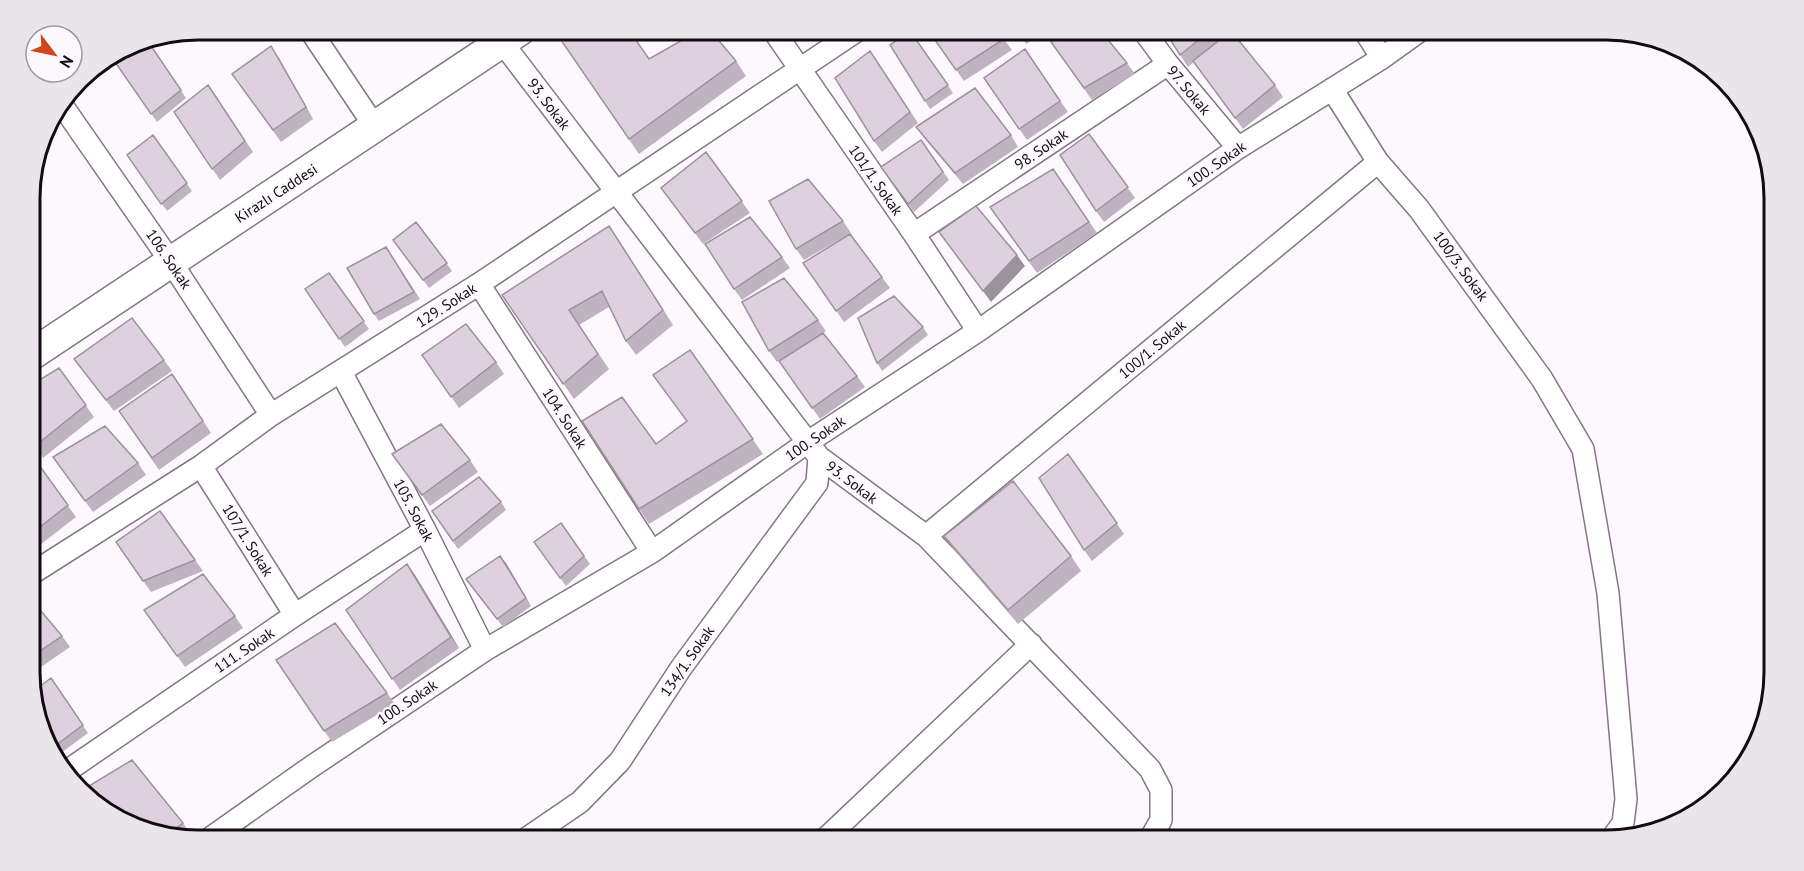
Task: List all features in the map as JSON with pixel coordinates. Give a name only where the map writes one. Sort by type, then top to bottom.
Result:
[{"type":"main road","name":"Kirazlı Caddesi","points":[[41,349],[505,40]]},
{"type":"street","points":[[317,40],[375,127]]},
{"type":"street","name":"93. Sokak","points":[[514,40],[617,192],[814,450],[926,537],[1150,769],[1161,790],[1161,820],[1155,830]]},
{"type":"street","name":"101/1. Sokak","points":[[780,40],[978,331]]},
{"type":"street","name":"129. Sokak","points":[[40,568],[201,466],[271,415],[479,284],[843,40]]},
{"type":"street","name":"97. Sokak","points":[[1150,40],[1238,148]]},
{"type":"street","points":[[1371,40],[1382,57]]},
{"type":"street","name":"100. Sokak","points":[[221,830],[311,766],[485,650],[652,552],[814,450],[1238,148],[1407,40]]},
{"type":"street","name":"98. Sokak","points":[[914,234],[1168,64]]},
{"type":"street","name":"100/3. Sokak","points":[[1332,89],[1378,162],[1419,209],[1542,378],[1583,449],[1608,593],[1626,799],[1623,822],[1618,830]]},
{"type":"street","name":"106. Sokak","points":[[67,112],[171,262],[271,415]]},
{"type":"street","name":"100/1. Sokak","points":[[926,537],[1378,162]]},
{"type":"street","name":"104. Sokak","points":[[479,284],[652,552]]},
{"type":"street","name":"105. Sokak","points":[[341,372],[425,530],[485,650]]},
{"type":"street","name":"134/1. Sokak","points":[[539,830],[580,802],[620,760],[681,668],[817,483],[814,450]]},
{"type":"street","name":"107/1. Sokak","points":[[201,466],[295,615]]},
{"type":"street","name":"111. Sokak","points":[[72,768],[295,615],[425,530]]},
{"type":"street","points":[[835,830],[1031,644]]},
{"type":"building","points":[[561,40],[636,40],[649,59],[682,40],[718,40],[736,61],[629,139]]},
{"type":"building","points":[[897,40],[916,40],[948,85],[925,101],[890,45]]},
{"type":"building","points":[[935,40],[1002,40],[956,70]]},
{"type":"building","points":[[1054,40],[1108,40],[1127,63],[1084,88],[1051,42]]},
{"type":"building","points":[[1170,40],[1199,40],[1180,55]]},
{"type":"building","points":[[1220,40],[1238,40],[1275,85],[1235,118],[1193,61]]},
{"type":"building","points":[[271,46],[306,107],[273,130],[232,74]]},
{"type":"building","points":[[152,48],[181,90],[151,114],[116,64]]},
{"type":"building","points":[[1025,49],[1060,101],[1019,129],[984,78]]},
{"type":"building","points":[[870,51],[910,112],[874,141],[835,78]]},
{"type":"building","points":[[208,85],[245,141],[212,169],[174,112]]},
{"type":"building","points":[[975,88],[1011,135],[955,173],[916,127]]},
{"type":"building","points":[[1089,134],[1128,187],[1096,211],[1060,155]]},
{"type":"building","points":[[153,135],[187,183],[161,204],[127,155]]},
{"type":"building","points":[[921,140],[943,172],[908,204],[881,167]]},
{"type":"building","points":[[706,152],[742,201],[695,233],[661,188]]},
{"type":"building","points":[[1053,169],[1089,222],[1029,261],[990,207]]},
{"type":"building","points":[[808,179],[843,221],[796,249],[769,201]]},
{"type":"building","points":[[976,206],[1017,255],[983,291],[939,232]]},
{"type":"building","points":[[750,217],[782,257],[734,289],[705,244]]},
{"type":"building","points":[[416,222],[447,263],[423,280],[393,240]]},
{"type":"building","points":[[609,226],[663,310],[626,341],[602,291],[569,310],[598,354],[563,384],[502,295]]},
{"type":"building","points":[[850,234],[882,277],[836,311],[803,263]]},
{"type":"building","points":[[386,247],[414,292],[374,314],[347,268]]},
{"type":"building","points":[[329,273],[364,321],[339,339],[305,289]]},
{"type":"building","points":[[784,278],[818,320],[769,351],[742,302]]},
{"type":"building","points":[[894,296],[923,327],[877,363],[858,318]]},
{"type":"building","points":[[132,318],[164,360],[106,400],[74,359]]},
{"type":"building","points":[[466,324],[496,362],[451,397],[422,355]]},
{"type":"building","points":[[823,333],[857,376],[812,408],[779,361]]},
{"type":"building","points":[[690,350],[753,439],[639,509],[582,421],[622,397],[656,444],[687,421],[653,375]]},
{"type":"building","points":[[59,368],[86,405],[40,442],[41,379]]},
{"type":"building","points":[[172,374],[203,421],[152,458],[119,411]]},
{"type":"building","points":[[441,424],[470,460],[422,495],[392,454]]},
{"type":"building","points":[[105,426],[138,463],[85,501],[53,457]]},
{"type":"building","points":[[1068,454],[1117,523],[1084,550],[1039,478]]},
{"type":"building","points":[[40,467],[68,505],[40,527]]},
{"type":"building","points":[[479,477],[501,502],[453,541],[432,511]]},
{"type":"building","points":[[1013,481],[1071,556],[1008,610],[944,536]]},
{"type":"building","points":[[160,511],[195,560],[143,581],[116,542]]},
{"type":"building","points":[[561,523],[584,556],[560,578],[534,542]]},
{"type":"building","points":[[500,556],[526,598],[497,619],[466,579]]},
{"type":"building","points":[[407,564],[451,637],[392,679],[346,610]]},
{"type":"building","points":[[203,574],[235,616],[177,656],[144,610]]},
{"type":"building","points":[[40,610],[62,636],[40,651]]},
{"type":"building","points":[[335,623],[387,693],[324,731],[276,660]]},
{"type":"building","points":[[51,678],[83,725],[58,744],[46,713],[41,685]]},
{"type":"building","points":[[132,760],[183,823],[176,828],[148,822],[119,809],[89,786]]}]
